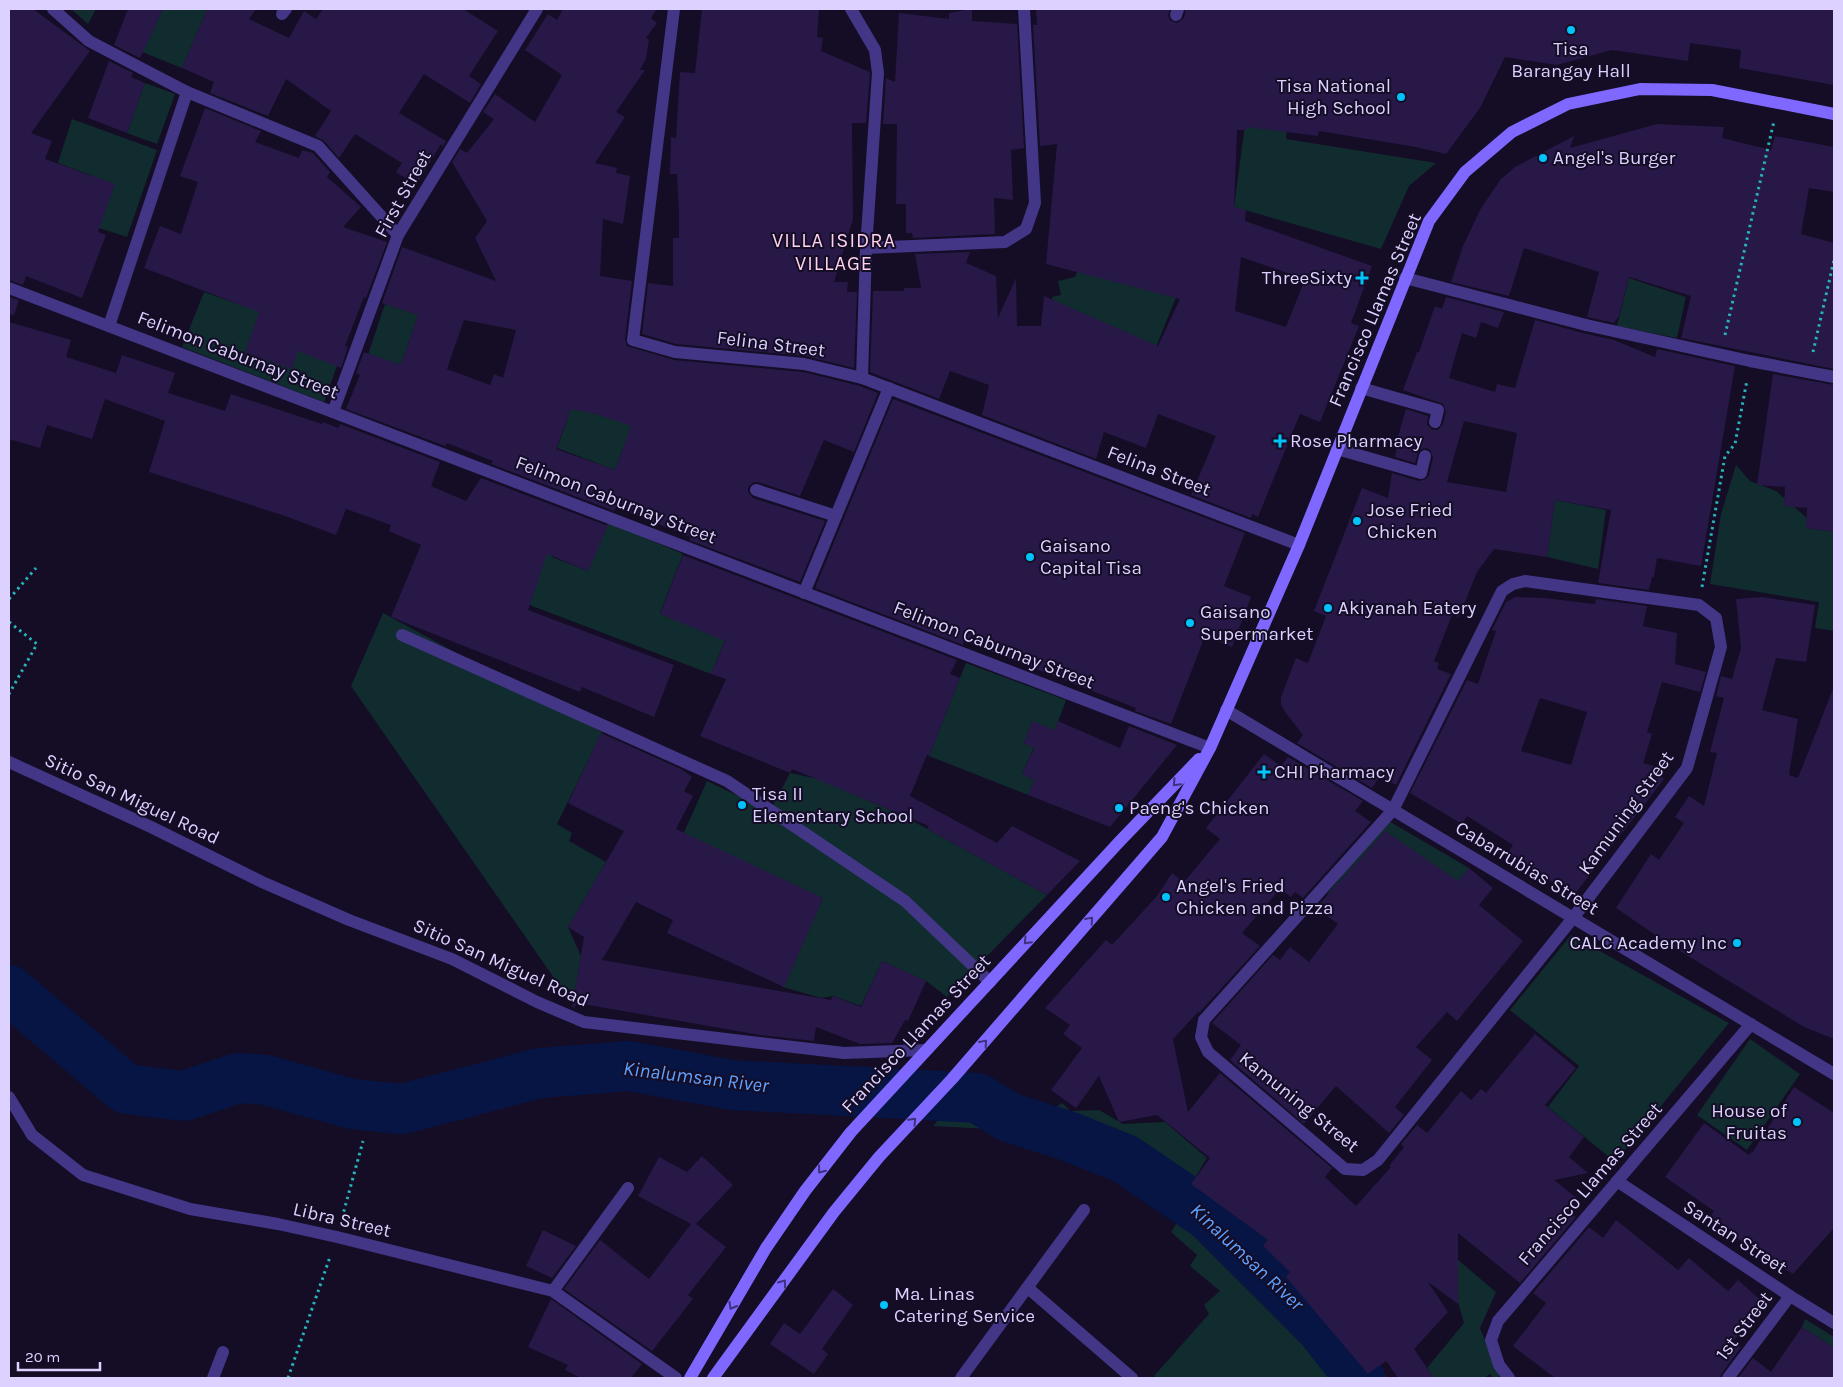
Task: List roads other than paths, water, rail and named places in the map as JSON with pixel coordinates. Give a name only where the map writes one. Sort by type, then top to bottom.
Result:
[{"type":"main road","name":"Francisco Llamas Street","points":[[713,1378],[834,1212],[879,1157],[952,1080],[1162,838],[1210,748],[1299,545],[1429,221],[1465,172],[1512,132],[1568,104],[1640,89],[1712,90],[1834,114]]},
{"type":"main road","name":"Francisco Llamas Street","points":[[690,1378],[766,1248],[805,1191],[851,1132],[1120,841],[1210,748]]},
{"type":"street","points":[[53,9],[89,41],[187,92],[318,146],[398,236]]},
{"type":"street","name":"First Street","points":[[333,412],[398,236],[537,9]]},
{"type":"street","name":"Felina Street","points":[[674,9],[633,340],[675,352],[804,364],[862,378],[1299,545]]},
{"type":"street","points":[[850,9],[875,50],[878,72],[866,248],[862,378]]},
{"type":"street","points":[[866,248],[1005,242],[1026,229],[1035,203],[1024,9]]},
{"type":"street","points":[[109,326],[187,92]]},
{"type":"street","points":[[1405,278],[1586,325],[1750,361],[1834,376]]},
{"type":"street","name":"Felimon Caburnay Street","points":[[9,288],[1210,748]]},
{"type":"street","points":[[804,593],[889,388]]},
{"type":"street","points":[[1361,388],[1438,410],[1435,422]]},
{"type":"street","points":[[1337,449],[1421,473],[1425,456]]},
{"type":"street","points":[[756,490],[836,516]]},
{"type":"street","name":"Kamuning Street","points":[[1525,581],[1699,605],[1716,618],[1721,647],[1687,768],[1573,918],[1378,1160],[1363,1170],[1345,1168],[1208,1052],[1201,1037],[1204,1020],[1393,810],[1502,591],[1513,584],[1525,581]]},
{"type":"street","points":[[402,635],[727,781],[905,901],[990,982]]},
{"type":"street","name":"Cabarrubias Street","points":[[1226,710],[1834,1074]]},
{"type":"street","name":"Sitio San Miguel Road","points":[[9,762],[151,827],[262,882],[349,920],[452,959],[537,1002],[584,1022],[844,1052],[925,1050]]},
{"type":"street","name":"Francisco Llamas Street","points":[[1509,1378],[1499,1365],[1491,1340],[1498,1321],[1751,1024]]},
{"type":"street","name":"Libra Street","points":[[9,1097],[32,1135],[83,1175],[190,1209],[278,1224],[337,1237],[553,1291],[676,1378]]},
{"type":"street","name":"Santan Street","points":[[1617,1181],[1790,1296],[1834,1323]]},
{"type":"street","points":[[553,1291],[628,1188]]},
{"type":"street","points":[[961,1378],[1084,1210]]},
{"type":"street","points":[[1028,1288],[1132,1378]]},
{"type":"street","name":"1st Street","points":[[1728,1378],[1790,1296]]},
{"type":"street","points":[[213,1378],[223,1352]]},
{"type":"waterway","name":"Kinalumsan River","points":[[9,990],[126,1089],[184,1096],[238,1078],[266,1080],[352,1104],[402,1109],[540,1073],[629,1066],[732,1085],[978,1098],[1008,1117],[1068,1136],[1125,1159],[1209,1216],[1321,1328],[1360,1378]]},
{"type":"place","name":"Tisa Barangay Hall","points":[[1571,30]]},
{"type":"place","name":"Tisa National High School","points":[[1401,97]]},
{"type":"place","name":"Angel's Burger","points":[[1543,158]]},
{"type":"place","name":"ThreeSixty","points":[[1362,278]]},
{"type":"place","name":"Rose Pharmacy","points":[[1280,441]]},
{"type":"place","name":"Jose Fried Chicken","points":[[1357,521]]},
{"type":"place","name":"Gaisano Capital Tisa","points":[[1030,557]]},
{"type":"place","name":"Akiyanah Eatery","points":[[1328,608]]},
{"type":"place","name":"Gaisano Supermarket","points":[[1190,623]]},
{"type":"place","name":"CHI Pharmacy","points":[[1264,772]]},
{"type":"place","name":"Tisa II Elementary School","points":[[742,805]]},
{"type":"place","name":"Paeng's Chicken","points":[[1119,808]]},
{"type":"place","name":"Angel's Fried Chicken and Pizza","points":[[1166,897]]},
{"type":"place","name":"CALC Academy Inc","points":[[1737,943]]},
{"type":"place","name":"House of Fruitas","points":[[1797,1122]]},
{"type":"place","name":"Ma. Linas Catering Service","points":[[884,1305]]},
{"type":"district","name":"VILLA ISIDRA VILLAGE","points":[[834,252]]}]
